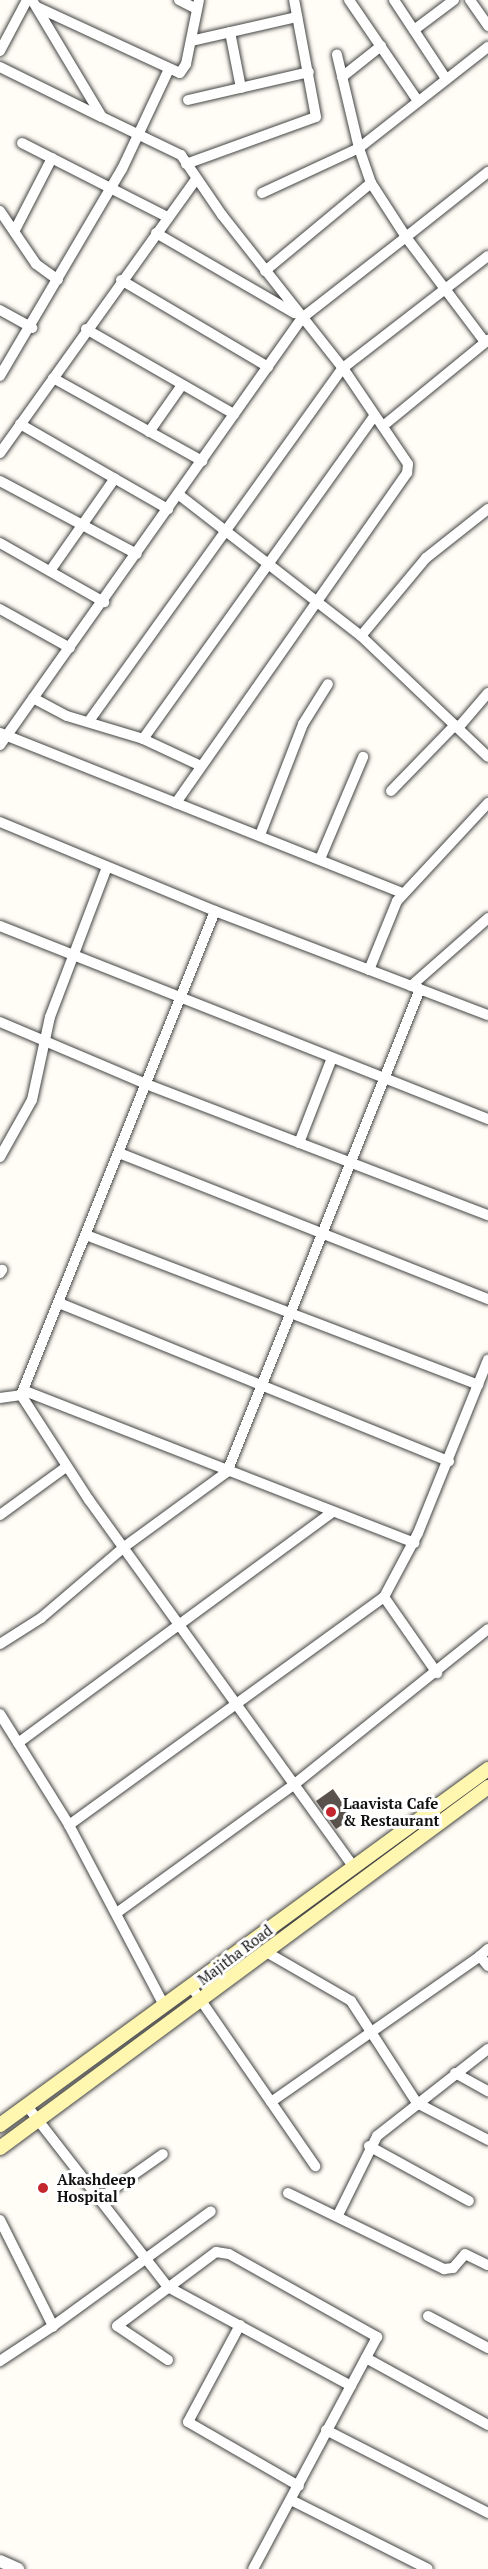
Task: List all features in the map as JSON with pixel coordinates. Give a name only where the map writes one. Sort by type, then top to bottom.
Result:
[{"type":"main road","name":"Majitha Road","points":[[0,2125],[488,1769]]},
{"type":"main road","name":"Majitha Road","points":[[0,2148],[268,1953],[488,1787]]},
{"type":"street","points":[[32,2],[169,69],[182,71],[198,5],[179,0]]},
{"type":"street","points":[[186,164],[316,117],[294,0]]},
{"type":"street","points":[[349,0],[418,101]]},
{"type":"street","points":[[394,0],[446,79]]},
{"type":"street","points":[[414,30],[454,0]]},
{"type":"street","points":[[470,0],[488,26]]},
{"type":"street","points":[[0,51],[32,2]]},
{"type":"street","points":[[32,2],[102,117]]},
{"type":"street","points":[[191,40],[297,17]]},
{"type":"street","points":[[230,32],[241,88]]},
{"type":"street","points":[[342,77],[381,46]]},
{"type":"street","points":[[262,194],[359,148],[488,47]]},
{"type":"street","points":[[337,55],[359,148],[371,183],[406,237],[487,341],[383,426]]},
{"type":"street","points":[[0,67],[102,117],[175,149],[265,271],[343,368],[383,426],[409,471],[176,803]]},
{"type":"street","points":[[0,376],[32,328],[111,188],[140,133],[169,69]]},
{"type":"street","points":[[188,100],[309,72]]},
{"type":"street","points":[[22,143],[167,217]]},
{"type":"street","points":[[15,231],[51,158]]},
{"type":"street","points":[[0,745],[4,734],[104,602],[301,317],[488,172]]},
{"type":"street","points":[[0,453],[121,280],[196,179]]},
{"type":"street","points":[[265,271],[371,183]]},
{"type":"street","points":[[0,211],[36,264],[58,280]]},
{"type":"street","points":[[156,233],[301,317]]},
{"type":"street","points":[[89,721],[343,368],[446,291],[488,256]]},
{"type":"street","points":[[121,280],[268,366]]},
{"type":"street","points":[[0,310],[32,328]]},
{"type":"street","points":[[86,329],[234,414]]},
{"type":"street","points":[[53,378],[202,461]]},
{"type":"street","points":[[149,432],[182,385]]},
{"type":"street","points":[[143,739],[269,567],[375,415]]},
{"type":"street","points":[[20,424],[168,509]]},
{"type":"street","points":[[50,571],[115,478]]},
{"type":"street","points":[[0,482],[137,554]]},
{"type":"street","points":[[178,494],[269,567],[361,636],[488,757]]},
{"type":"street","points":[[361,636],[426,558],[488,509]]},
{"type":"street","points":[[0,543],[104,602]]},
{"type":"street","points":[[0,609],[70,648]]},
{"type":"street","points":[[260,835],[303,723],[328,684]]},
{"type":"street","points":[[391,791],[457,727],[488,693]]},
{"type":"street","points":[[33,698],[67,716],[143,739],[201,766]]},
{"type":"street","points":[[4,734],[403,893]]},
{"type":"street","points":[[320,859],[363,757]]},
{"type":"street","points":[[369,970],[403,893],[488,803]]},
{"type":"street","points":[[0,822],[215,911],[488,1015]]},
{"type":"street","points":[[0,1157],[5,1136],[32,1100],[43,1038],[107,867]]},
{"type":"street","points":[[23,1393],[215,911]]},
{"type":"street","points":[[0,1644],[41,1618],[124,1548],[226,1472],[258,1385],[382,1077],[415,987],[488,918]]},
{"type":"street","points":[[0,926],[180,1000],[488,1119]]},
{"type":"street","points":[[0,1022],[43,1038],[146,1084],[488,1215]]},
{"type":"street","points":[[299,1143],[332,1058]]},
{"type":"street","points":[[118,1153],[318,1236],[488,1299]]},
{"type":"street","points":[[86,1235],[289,1310],[478,1385]]},
{"type":"street","points":[[60,1303],[449,1461]]},
{"type":"street","points":[[69,1825],[384,1597],[414,1543],[488,1360]]},
{"type":"street","points":[[23,1393],[66,1467],[296,1783],[354,1867]]},
{"type":"street","points":[[0,1398],[23,1393],[414,1543]]},
{"type":"street","points":[[0,1515],[66,1467]]},
{"type":"street","points":[[18,1743],[181,1628],[332,1512]]},
{"type":"street","points":[[384,1597],[437,1673]]},
{"type":"street","points":[[118,1912],[296,1783],[437,1673],[488,1629]]},
{"type":"street","points":[[0,1714],[69,1825],[118,1912],[164,2005]]},
{"type":"street","points":[[271,2102],[484,1952],[488,1966]]},
{"type":"street","points":[[268,1953],[345,1996],[374,2030],[417,2103],[488,2140]]},
{"type":"street","points":[[191,1986],[315,2166]]},
{"type":"street","points":[[338,2216],[369,2146],[417,2103],[488,2049]]},
{"type":"street","points":[[455,2073],[488,2091]]},
{"type":"street","points":[[27,2106],[168,2287],[351,2386]]},
{"type":"street","points":[[369,2146],[469,2201]]},
{"type":"street","points":[[99,2199],[163,2154]]},
{"type":"street","points":[[288,2193],[447,2270],[465,2254],[488,2265]]},
{"type":"street","points":[[0,2361],[53,2326],[144,2256],[211,2211]]},
{"type":"street","points":[[0,2220],[53,2326]]},
{"type":"street","points":[[168,2360],[117,2328],[212,2254],[229,2254],[375,2334],[366,2358],[253,2569]]},
{"type":"street","points":[[428,2316],[488,2348]]},
{"type":"street","points":[[240,2325],[188,2422],[299,2486]]},
{"type":"street","points":[[366,2358],[488,2426]]},
{"type":"street","points":[[326,2430],[488,2512]]},
{"type":"street","points":[[291,2500],[428,2569]]},
{"type":"street","points":[[0,2561],[18,2569]]},
{"type":"building","name":"Laavista Cafe & Restaurant","points":[[333,1789],[353,1818],[336,1829],[316,1801]]},
{"type":"place","name":"Laavista Cafe & Restaurant","points":[[331,1812]]},
{"type":"place","name":"Akashdeep Hospital","points":[[43,2188]]}]
